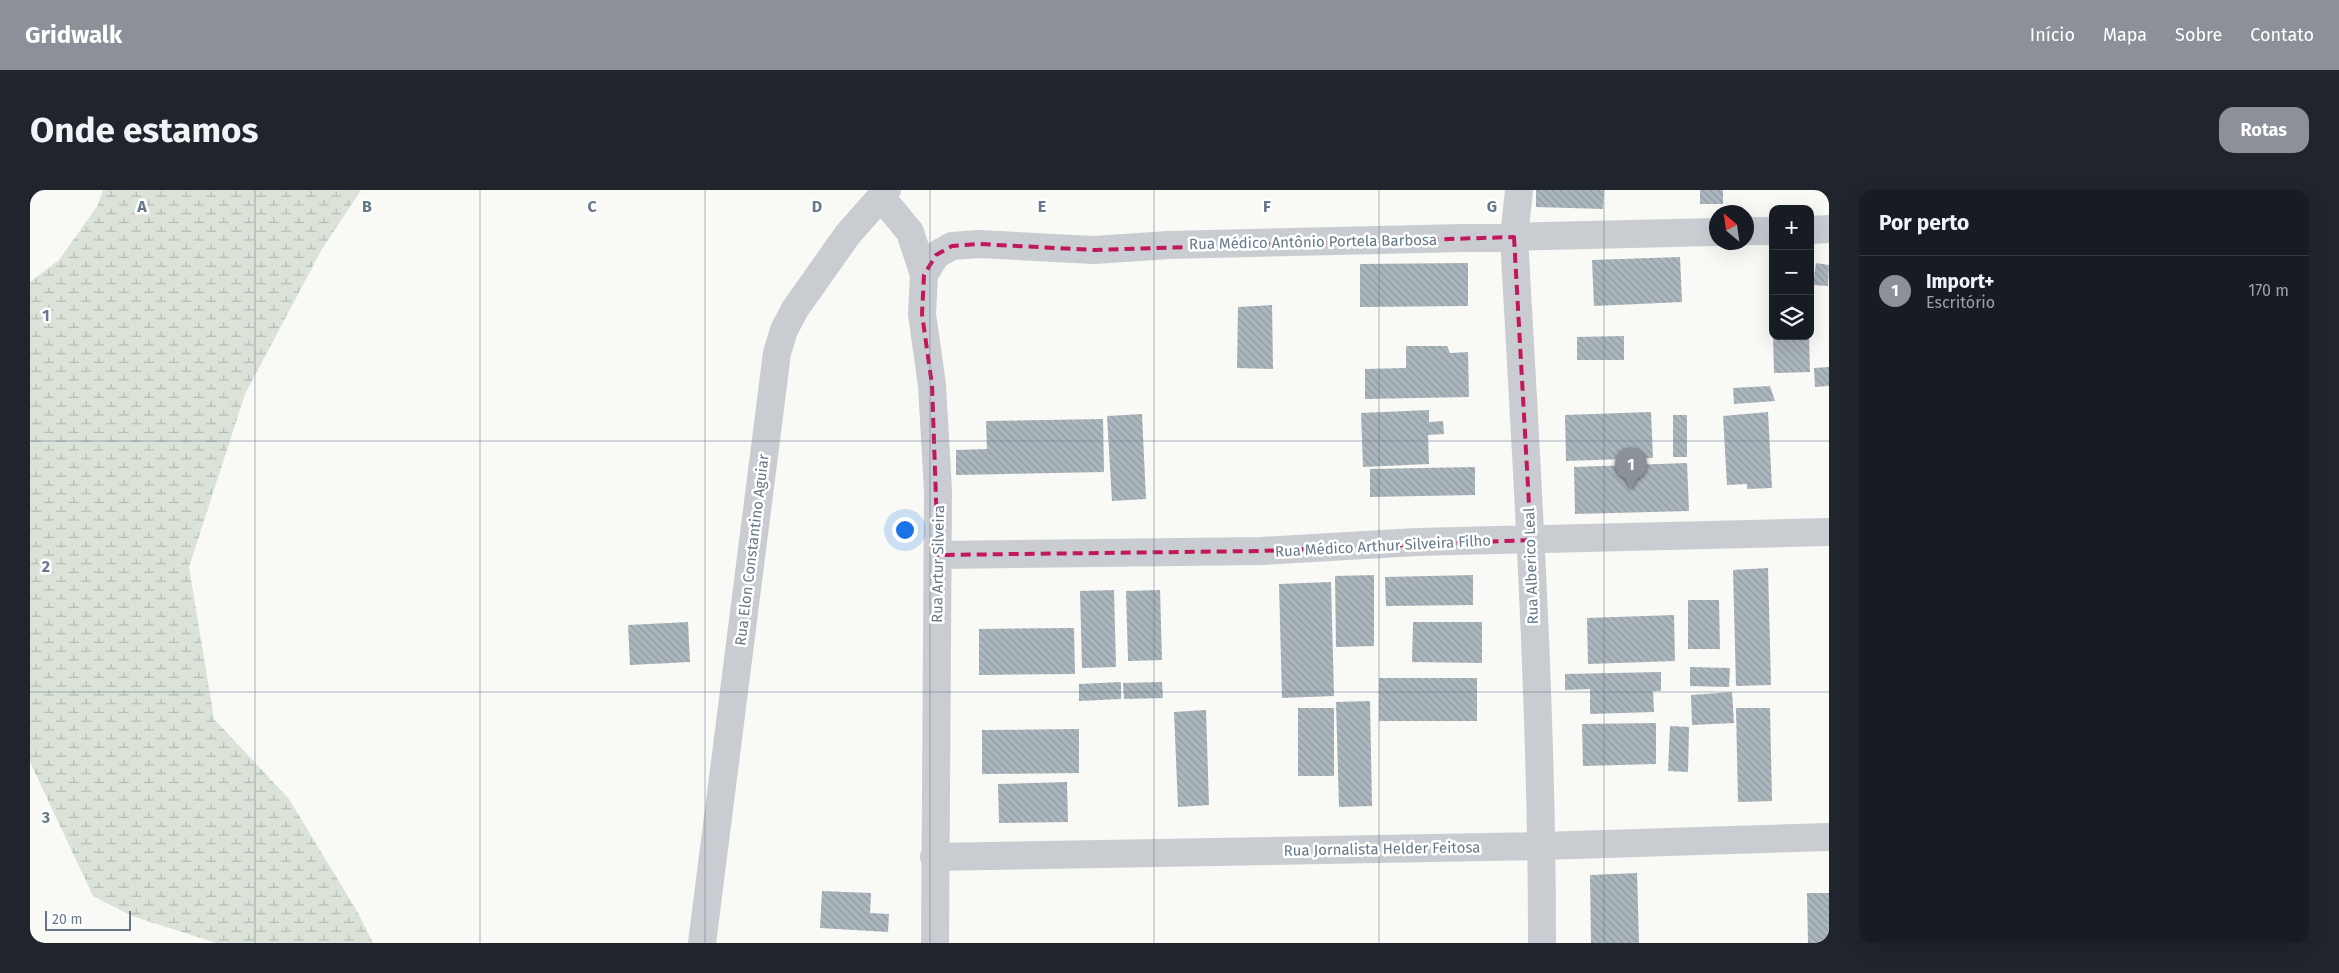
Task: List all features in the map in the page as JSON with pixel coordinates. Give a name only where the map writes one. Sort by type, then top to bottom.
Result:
[{"type":"street","name":"Rua Alberico Leal","points":[[1519,190],[1514,237],[1531,540],[1542,846],[1542,943]]},
{"type":"street","name":"Rua Artur Silveira","points":[[885,194],[910,232],[924,276],[922,314],[932,385],[938,491],[934,857],[935,943]]},
{"type":"street","name":"Rua Elon Constantino Aguiar","points":[[702,943],[777,354],[784,330],[796,308],[848,234],[885,194]]},
{"type":"street","points":[[1814,230],[1829,229]]},
{"type":"street","points":[[1754,231],[1769,231]]},
{"type":"street","name":"Rua Médico Antônio Portela Barbosa","points":[[924,276],[936,255],[952,246],[979,244],[1094,250],[1169,245],[1709,232]]},
{"type":"street","name":"Rua Médico Arthur Silveira Filho","points":[[938,555],[1261,551],[1417,542],[1829,532]]},
{"type":"street","name":"Rua Jornalista Helder Feitosa","points":[[934,857],[1542,846],[1829,837]]},
{"type":"highlighted area","points":[[1514,237],[1531,540],[1261,551],[938,555],[932,385],[922,314],[924,275],[936,255],[952,246],[979,244],[1094,250]]},
{"type":"green space","points":[[103,190],[361,190],[322,249],[245,394],[189,567],[214,719],[289,799],[358,913],[373,943],[216,943],[132,916],[93,896],[30,762],[30,282],[59,260],[98,205]]},
{"type":"building","points":[[1536,190],[1604,190],[1603,209],[1536,207]]},
{"type":"building","points":[[1700,190],[1723,190],[1723,204],[1700,204]]},
{"type":"building","points":[[1680,257],[1682,302],[1594,306],[1592,260]]},
{"type":"building","points":[[1468,263],[1468,306],[1360,307],[1360,264]]},
{"type":"building","points":[[1816,263],[1829,265],[1828,286],[1814,285]]},
{"type":"building","points":[[1272,305],[1273,369],[1237,368],[1238,307]]},
{"type":"building","points":[[1624,336],[1624,360],[1577,360],[1577,337]]},
{"type":"building","points":[[1773,340],[1809,340],[1810,372],[1774,373]]},
{"type":"building","points":[[1406,346],[1447,346],[1450,353],[1468,352],[1469,397],[1365,399],[1365,369],[1406,368]]},
{"type":"building","points":[[1829,367],[1829,386],[1815,387],[1814,368]]},
{"type":"building","points":[[1770,386],[1775,401],[1734,404],[1733,388]]},
{"type":"building","points":[[1429,410],[1429,422],[1443,421],[1444,434],[1428,435],[1429,464],[1363,467],[1361,413]]},
{"type":"building","points":[[1651,412],[1653,458],[1566,461],[1565,415]]},
{"type":"building","points":[[1768,412],[1772,488],[1747,489],[1747,484],[1727,485],[1723,416]]},
{"type":"building","points":[[1142,414],[1146,499],[1112,501],[1107,416]]},
{"type":"building","points":[[1673,415],[1687,415],[1687,457],[1673,457]]},
{"type":"building","points":[[1103,419],[1104,472],[956,475],[956,450],[987,449],[986,421]]},
{"type":"building","points":[[1687,463],[1689,511],[1575,514],[1574,467]]},
{"type":"building","points":[[1475,467],[1475,495],[1370,497],[1370,469]]},
{"type":"building","points":[[1768,568],[1771,685],[1736,686],[1733,570]]},
{"type":"building","points":[[1374,575],[1374,646],[1336,647],[1335,576]]},
{"type":"building","points":[[1473,575],[1473,605],[1386,606],[1385,577]]},
{"type":"building","points":[[1331,582],[1334,696],[1282,698],[1279,584]]},
{"type":"building","points":[[1114,590],[1116,667],[1082,668],[1080,591]]},
{"type":"building","points":[[1160,590],[1162,660],[1128,661],[1126,591]]},
{"type":"building","points":[[1688,600],[1719,600],[1720,649],[1688,649]]},
{"type":"building","points":[[1674,615],[1675,661],[1588,664],[1587,618]]},
{"type":"building","points":[[688,622],[690,662],[630,665],[628,625]]},
{"type":"building","points":[[1413,622],[1482,622],[1482,663],[1412,662]]},
{"type":"building","points":[[1074,628],[1075,674],[979,675],[979,629]]},
{"type":"building","points":[[1690,667],[1730,668],[1729,687],[1690,686]]},
{"type":"building","points":[[1661,672],[1661,691],[1653,691],[1654,712],[1590,714],[1590,689],[1565,690],[1565,674]]},
{"type":"building","points":[[1379,678],[1477,678],[1477,721],[1379,721]]},
{"type":"building","points":[[1121,682],[1121,699],[1079,701],[1079,684]]},
{"type":"building","points":[[1162,682],[1163,698],[1124,699],[1123,683]]},
{"type":"building","points":[[1732,692],[1734,723],[1692,725],[1691,695]]},
{"type":"building","points":[[1370,701],[1372,806],[1339,807],[1336,702]]},
{"type":"building","points":[[1298,708],[1334,708],[1334,776],[1298,776]]},
{"type":"building","points":[[1736,708],[1770,708],[1772,801],[1738,802]]},
{"type":"building","points":[[1206,710],[1209,805],[1178,807],[1174,712]]},
{"type":"building","points":[[1656,723],[1656,764],[1583,766],[1582,724]]},
{"type":"building","points":[[1670,726],[1689,727],[1688,772],[1668,771]]},
{"type":"building","points":[[1079,729],[1079,773],[982,774],[982,730]]},
{"type":"building","points":[[1067,782],[1068,822],[999,823],[998,784]]},
{"type":"building","points":[[1637,873],[1639,943],[1591,943],[1590,875]]},
{"type":"building","points":[[822,891],[871,893],[870,913],[889,914],[888,932],[820,928]]},
{"type":"building","points":[[1807,893],[1829,893],[1829,943],[1808,943]]},
{"type":"place","name":"Import+","points":[[1631,489]]}]
